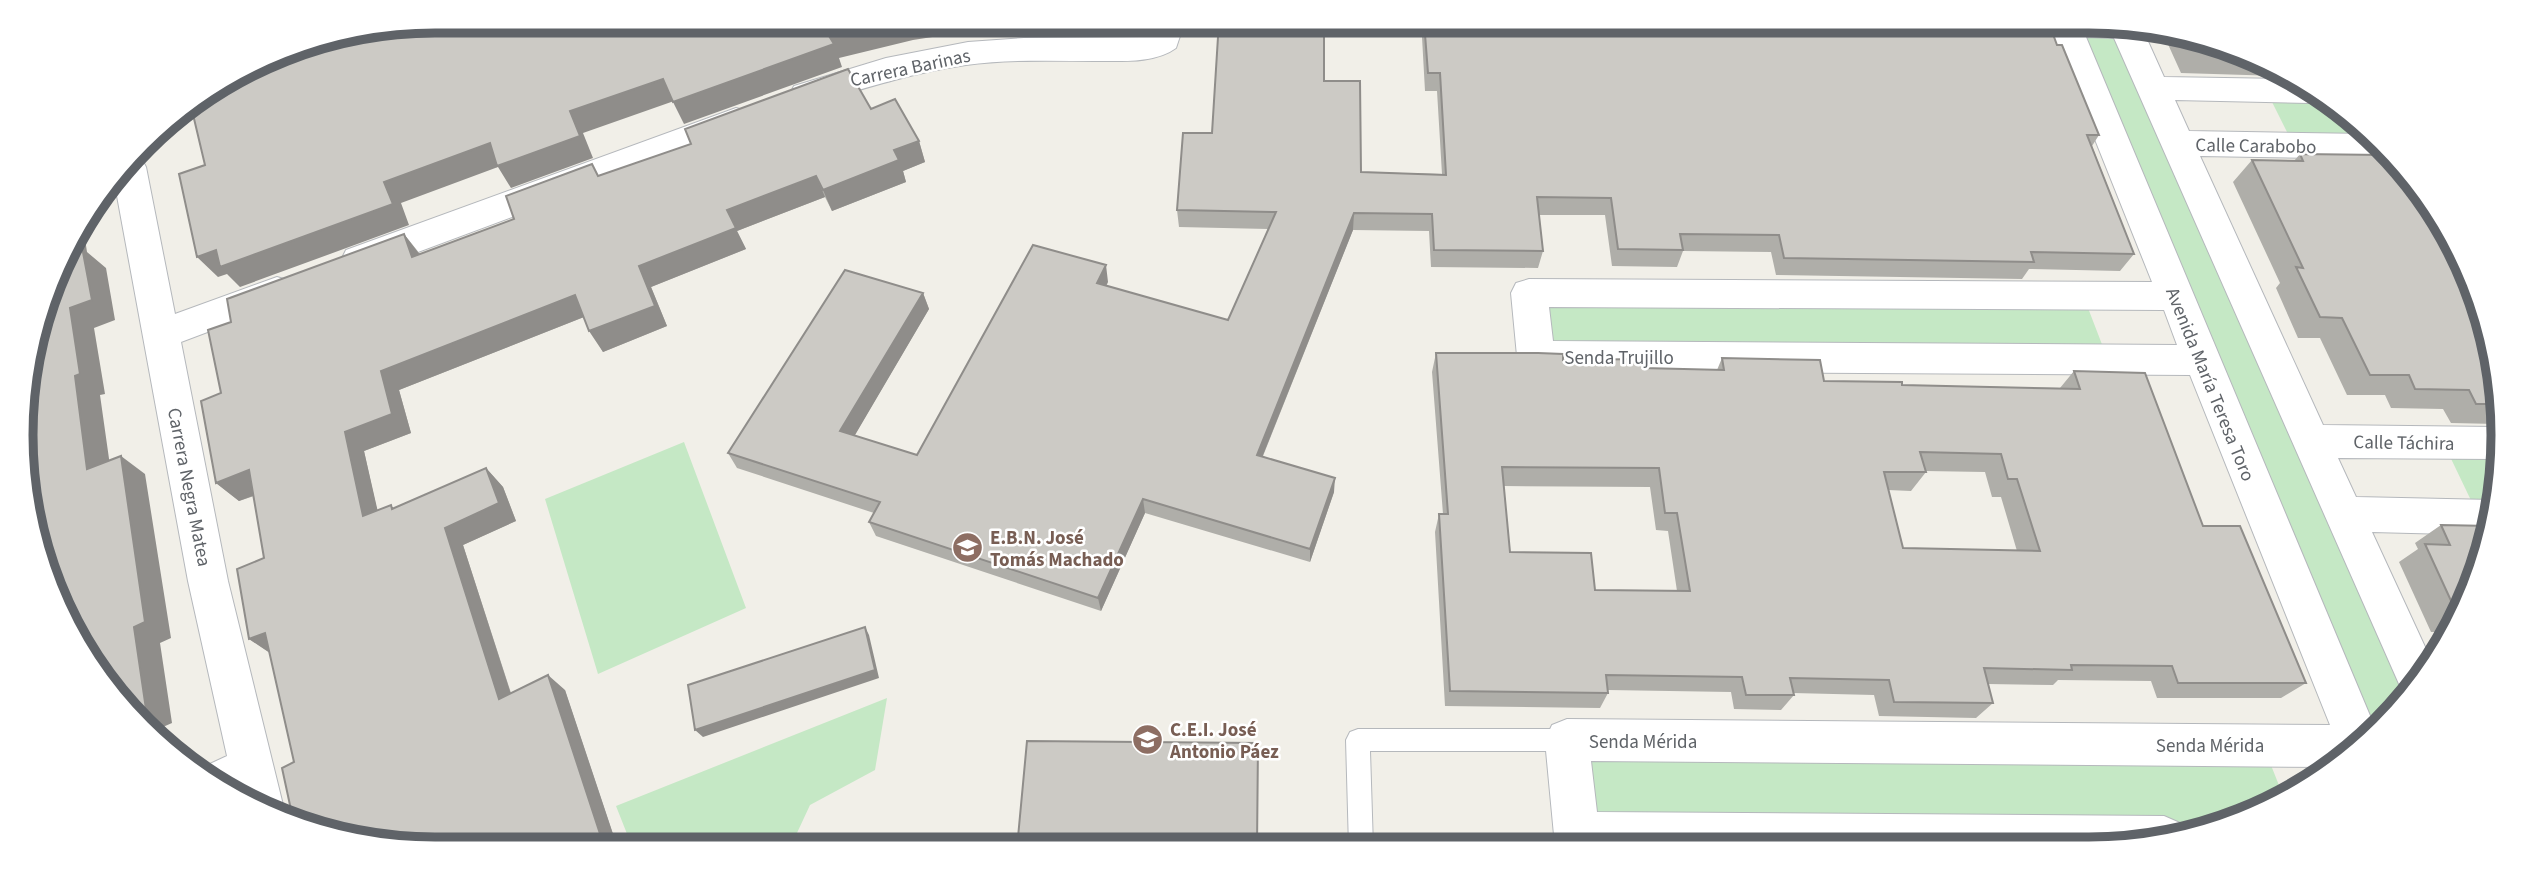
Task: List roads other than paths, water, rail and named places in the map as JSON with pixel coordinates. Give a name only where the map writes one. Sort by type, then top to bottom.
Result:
[{"type":"street","name":"Avenida María Teresa Toro","points":[[2068,33],[2355,736]]},
{"type":"street","name":"Carrera Barinas","points":[[161,334],[848,79],[913,62],[961,54],[1163,34]]},
{"type":"street","points":[[2130,36],[2414,671]]},
{"type":"street","points":[[2154,88],[2296,91]]},
{"type":"street","name":"Calle Carabobo","points":[[2178,143],[2369,147]]},
{"type":"street","name":"Carrera Negra Matea","points":[[130,173],[208,581],[243,785]]},
{"type":"street","name":"Senda Trujillo","points":[[2175,296],[1529,293],[1536,356],[2201,360]]},
{"type":"street","name":"Calle Táchira","points":[[2312,441],[2491,443]]},
{"type":"street","points":[[2344,514],[2482,517]]},
{"type":"street","name":"Senda Mérida","points":[[1870,837],[1577,835],[1567,740],[2342,747]]},
{"type":"lane","points":[[1361,837],[1358,740],[1567,740]]},
{"type":"place","name":"E.B.N. José Tomás Machado","points":[[967,548]]},
{"type":"place","name":"C.E.I. José Antonio Páez","points":[[1147,740]]}]
